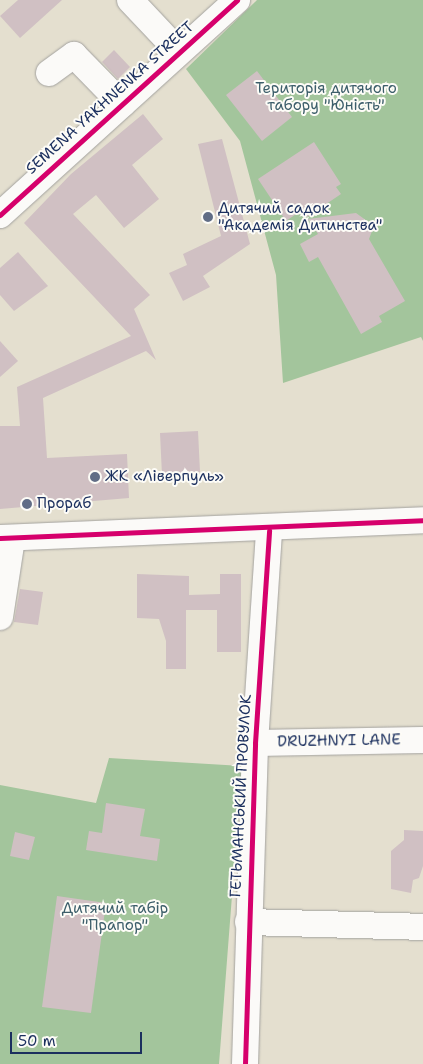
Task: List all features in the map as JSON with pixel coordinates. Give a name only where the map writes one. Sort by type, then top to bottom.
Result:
[{"type":"street","points":[[130,0],[179,52]]},
{"type":"street","name":"SEMENA YAKHNENKA STREET","points":[[1,212],[237,0]]},
{"type":"street","points":[[49,73],[74,55],[122,104]]},
{"type":"street","points":[[0,617],[6,539],[268,530],[423,520]]},
{"type":"street","name":"ГЕТЬМАНСЬКИЙ ПРОВУЛОК","points":[[245,1064],[255,743],[268,530]]},
{"type":"street","name":"DRUZHNYI LANE","points":[[255,743],[423,740]]},
{"type":"street","points":[[248,922],[423,927]]},
{"type":"green space","name":"Територія дитячого табору \"Юність\"","points":[[257,0],[423,0],[423,341],[421,337],[283,383],[276,275],[240,141],[186,69]]},
{"type":"green space","name":"Дитячий табір \"Прапор\"","points":[[109,758],[242,766],[219,1064],[0,1064],[0,785],[96,803]]},
{"type":"building","points":[[18,0],[62,0],[20,38],[0,16]]},
{"type":"building","points":[[114,50],[130,67],[118,79],[102,62]]},
{"type":"building","points":[[257,71],[292,117],[262,141],[226,95]]},
{"type":"building","points":[[143,114],[163,139],[132,165],[159,199],[124,228],[96,195],[73,214],[150,295],[134,309],[156,360],[146,351],[43,398],[47,458],[127,454],[129,498],[0,509],[0,426],[20,426],[17,387],[131,336],[24,223],[71,174]]},
{"type":"building","points":[[222,139],[250,244],[203,276],[210,287],[183,301],[169,273],[187,265],[183,254],[221,236],[198,144]]},
{"type":"building","points":[[314,142],[341,184],[336,187],[341,194],[307,217],[302,210],[286,221],[258,179]]},
{"type":"building","points":[[356,213],[374,226],[369,239],[405,301],[379,316],[382,322],[361,334],[318,257],[309,262],[300,244],[318,234],[308,219]]},
{"type":"building","points":[[18,252],[48,286],[14,311],[0,295],[0,268]]},
{"type":"building","points":[[0,341],[18,361],[0,377]]},
{"type":"building","points":[[198,431],[200,472],[162,475],[160,433]]},
{"type":"building","points":[[137,574],[189,576],[189,595],[220,594],[220,574],[241,574],[241,652],[217,652],[217,610],[186,610],[186,669],[166,669],[166,641],[159,619],[137,618]]},
{"type":"building","points":[[20,589],[43,592],[38,625],[14,622]]},
{"type":"building","points":[[106,803],[145,809],[140,836],[160,839],[157,861],[86,850],[89,831],[102,833]]},
{"type":"building","points":[[404,830],[423,831],[423,866],[419,878],[413,880],[411,893],[391,889],[391,851],[404,840]]},
{"type":"building","points":[[15,832],[35,837],[29,860],[10,856]]},
{"type":"building","points":[[57,896],[106,903],[91,1013],[42,1007]]},
{"type":"cycle path","points":[[0,215],[237,0]]},
{"type":"cycle path","points":[[0,538],[423,520]]},
{"type":"cycle path","points":[[245,1064],[255,743],[269,530]]},
{"type":"place","name":"Дитячий садок \"Академія Дитинства\"","points":[[208,217]]},
{"type":"place","name":"ЖК «Ліверпуль»","points":[[95,477]]},
{"type":"place","name":"Прораб","points":[[27,504]]}]
